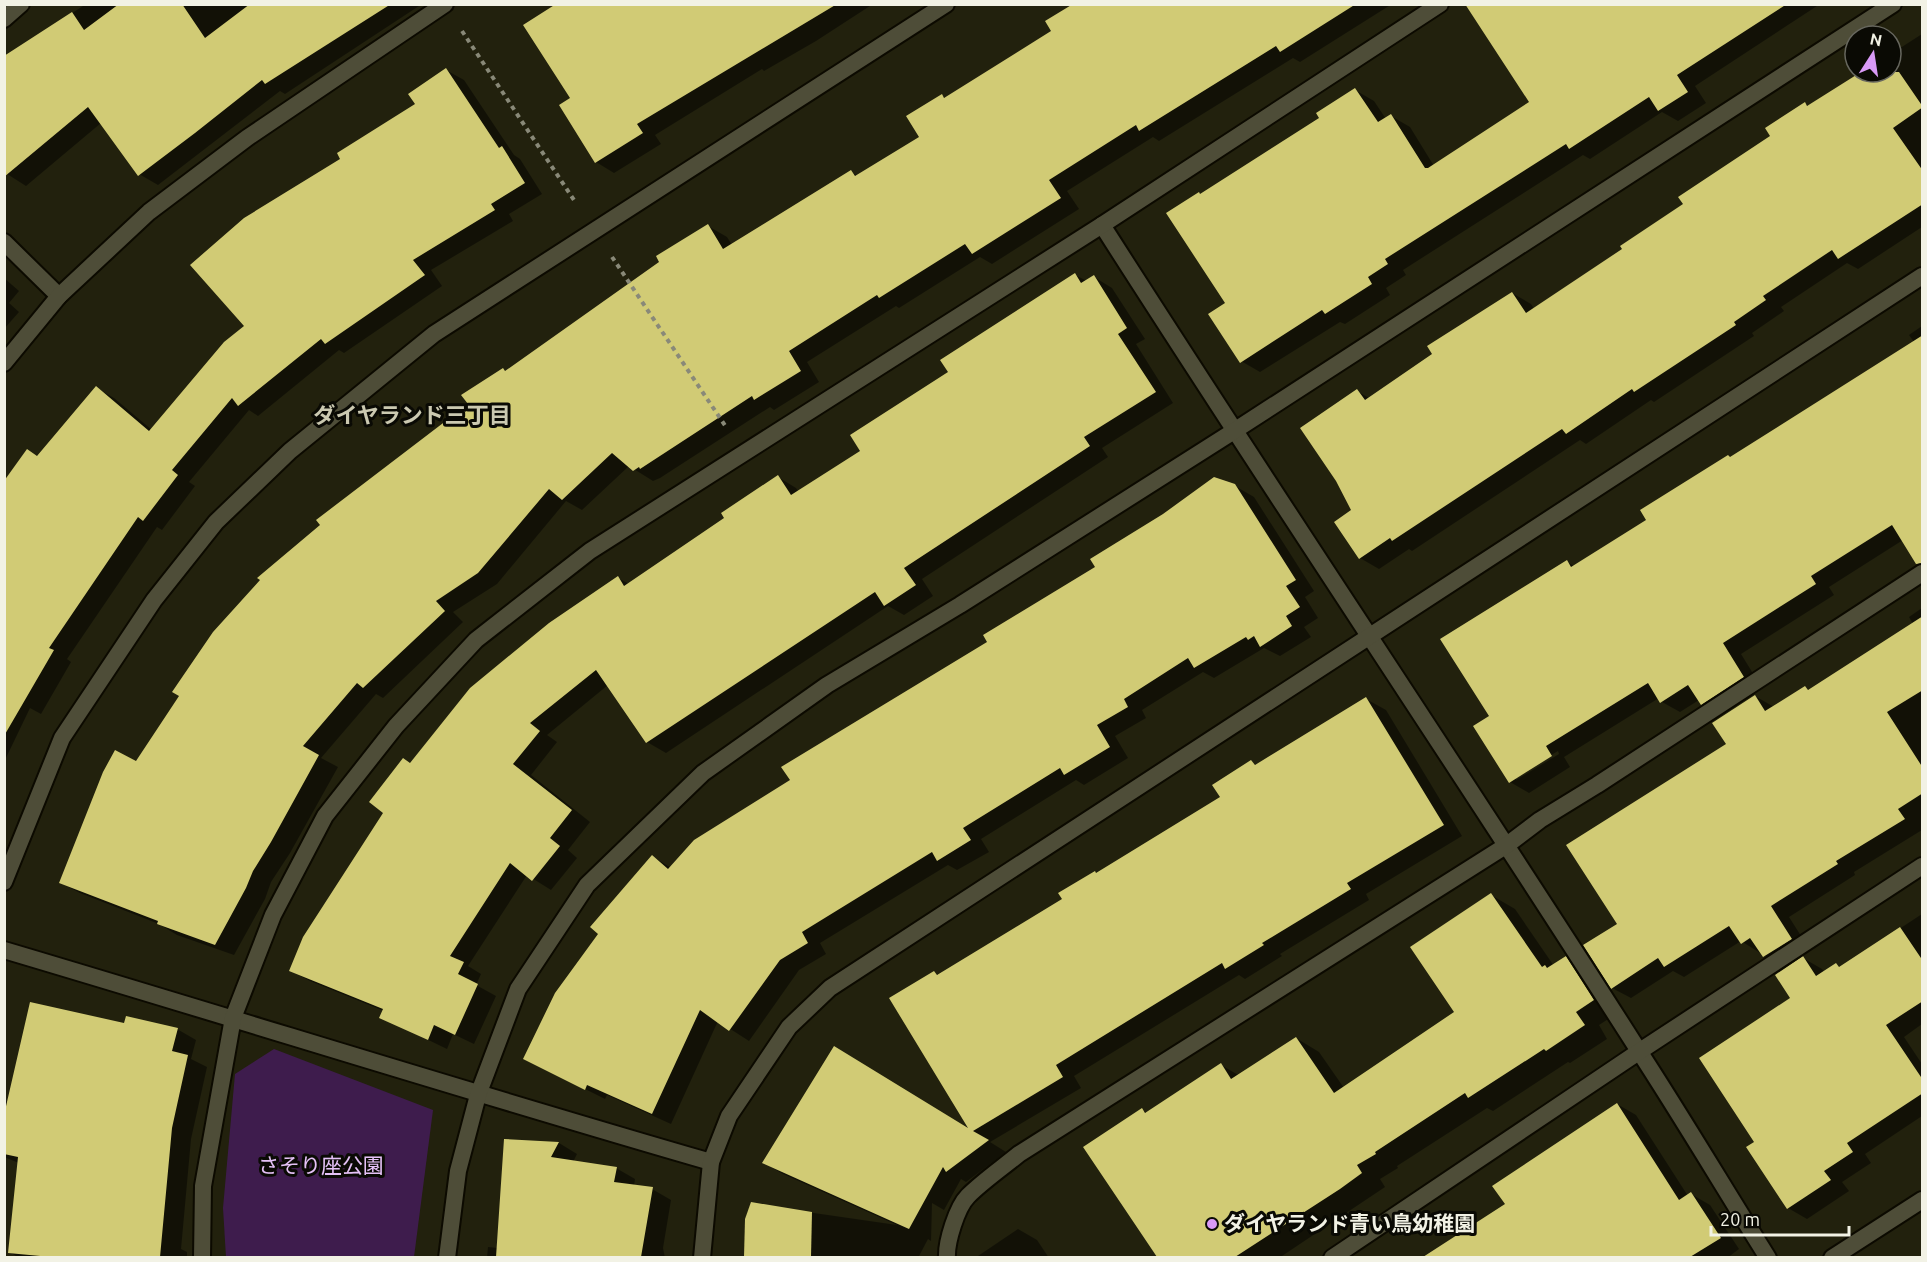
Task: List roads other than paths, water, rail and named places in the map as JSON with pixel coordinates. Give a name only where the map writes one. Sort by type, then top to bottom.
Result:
[{"type":"street","points":[[4,19],[21,4]]},
{"type":"street","points":[[4,363],[59,296],[149,212],[247,138],[445,4]]},
{"type":"street","points":[[4,882],[62,738],[154,600],[216,522],[290,451],[434,334],[946,4]]},
{"type":"street","points":[[202,1257],[203,1186],[232,1018],[273,915],[325,816],[396,726],[476,640],[590,551],[1102,225],[1440,4]]},
{"type":"street","points":[[447,1257],[458,1171],[478,1095],[518,989],[587,885],[703,773],[827,685],[960,605],[1234,431],[1893,4]]},
{"type":"street","points":[[1102,225],[1234,431],[1640,1051],[1768,1257]]},
{"type":"street","points":[[4,242],[59,296]]},
{"type":"street","points":[[702,1257],[711,1162],[729,1116],[789,1028],[830,988],[1923,276]]},
{"type":"street","points":[[947,1257],[946,1249],[954,1223],[966,1198],[1018,1154],[1507,845],[1540,820],[1598,785],[1923,573]]},
{"type":"street","points":[[1332,1257],[1640,1051],[1923,866]]},
{"type":"street","points":[[4,950],[478,1095],[711,1162]]},
{"type":"street","points":[[1832,1257],[1923,1200]]},
{"type":"place","name":"ダイヤランド青い鳥幼稚園","points":[[1212,1224]]},
{"type":"district","name":"ダイヤランド三丁目","points":[[412,415]]},
{"type":"park label","name":"さそり座公園","points":[[321,1166]]}]
